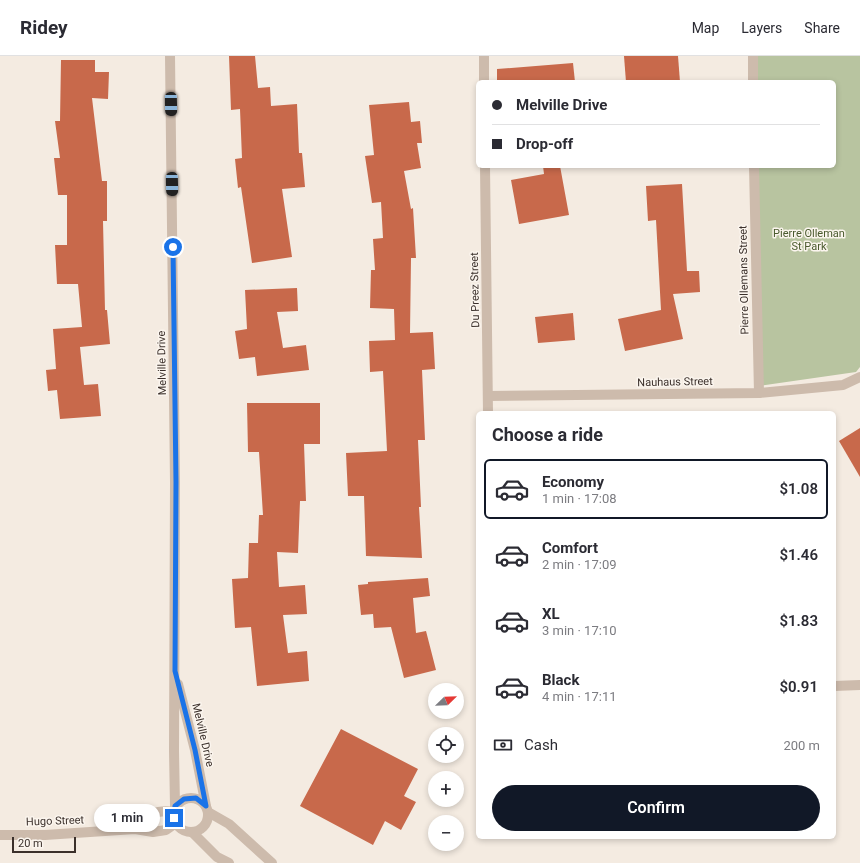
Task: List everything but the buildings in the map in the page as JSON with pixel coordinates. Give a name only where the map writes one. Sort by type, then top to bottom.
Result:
[{"type":"street","name":"Melville Drive","points":[[170,56],[176,482],[174,809]]},
{"type":"street","points":[[484,56],[484,80]]},
{"type":"street","points":[[753,56],[753,80]]},
{"type":"street","name":"Du Preez Street","points":[[485,168],[488,411]]},
{"type":"street","name":"Pierre Ollemans Street","points":[[754,168],[758,393]]},
{"type":"street","name":"Nauhaus Street","points":[[488,396],[758,393],[843,385],[860,377]]},
{"type":"street","name":"Melville Drive","points":[[175,671],[195,750],[207,809]]},
{"type":"street","points":[[836,686],[860,685]]},
{"type":"street","points":[[207,809],[206,824],[202,828],[192,832],[182,830],[176,823],[174,809],[178,802],[190,797],[201,801],[207,809],[229,824],[272,863]]},
{"type":"street","points":[[135,829],[148,816],[162,810],[174,809]]},
{"type":"street","name":"Hugo Street","points":[[0,835],[45,835],[135,829],[153,832],[166,830],[176,823]]},
{"type":"street","points":[[192,832],[217,857],[228,863]]},
{"type":"green space","name":"Pierre Olleman St Park","points":[[757,56],[860,56],[860,367],[856,372],[759,386],[758,168],[836,168],[836,80],[758,80]]},
{"type":"route","points":[[173,247],[176,482],[175,671],[195,750],[206,806],[196,798],[190,797],[184,799],[178,802],[175,806],[174,818]]}]
